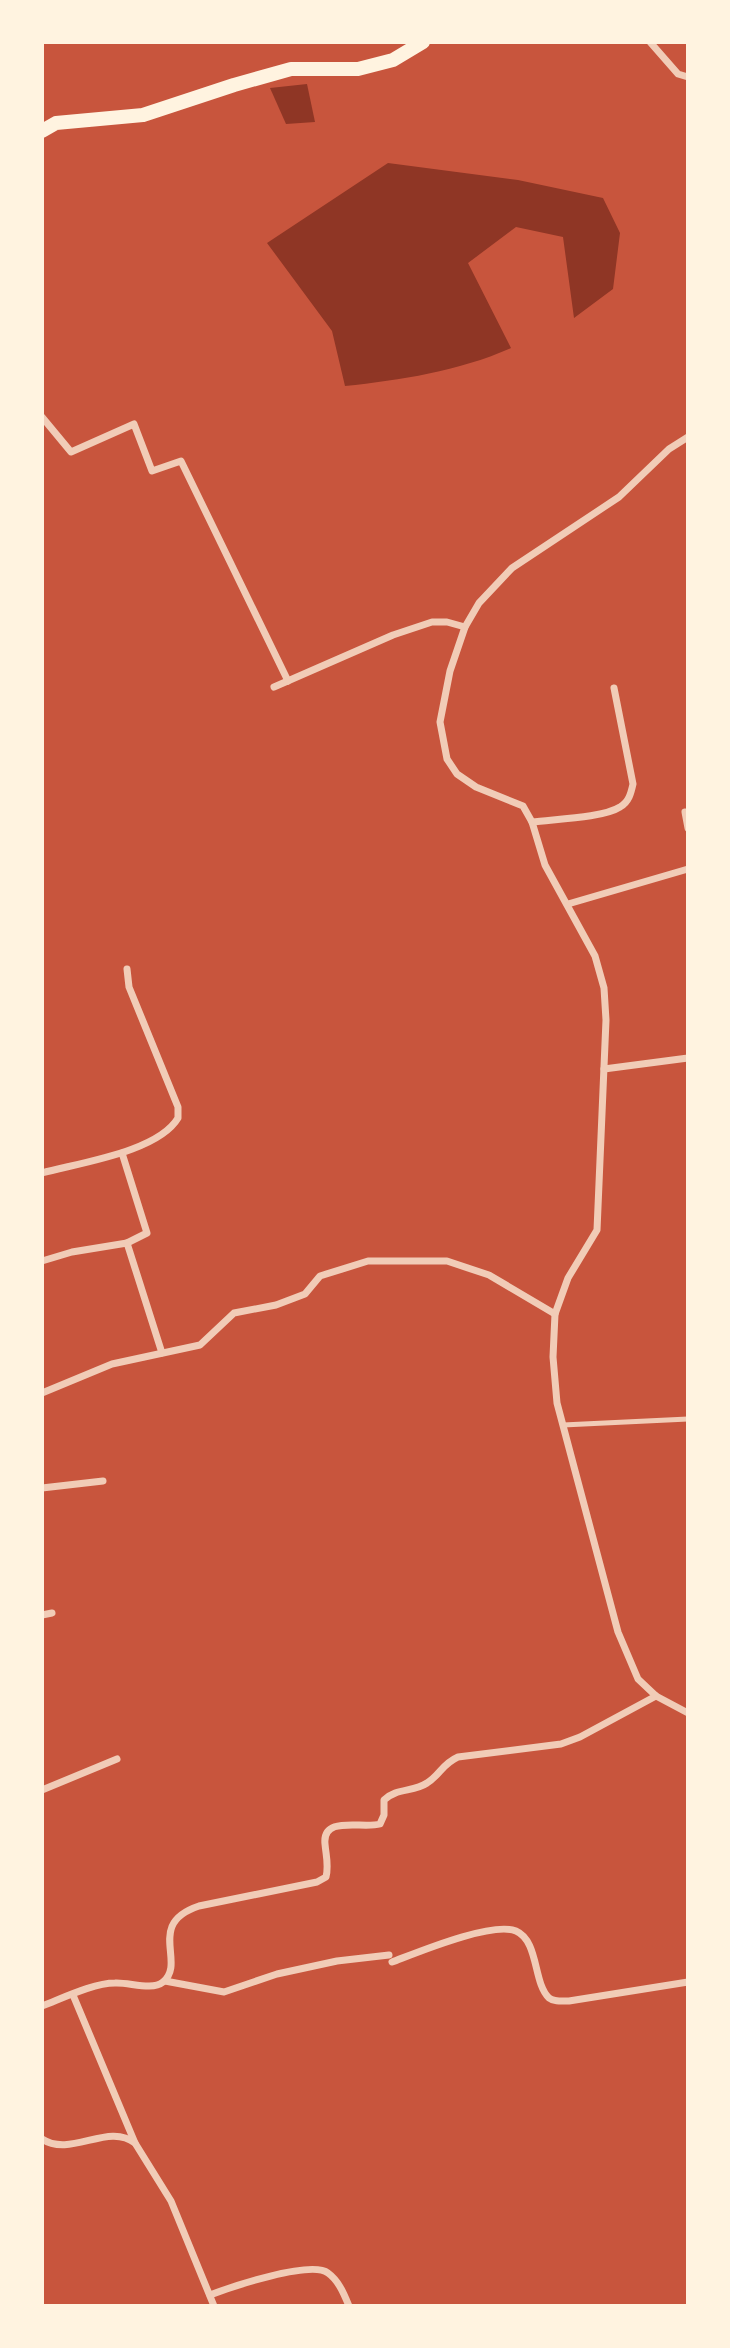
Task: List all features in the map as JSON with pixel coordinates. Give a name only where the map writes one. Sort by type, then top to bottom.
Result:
[{"type":"main road","points":[[42,131],[56,123],[143,114],[291,69],[358,69],[393,60],[423,42]]},
{"type":"street","points":[[650,42],[678,74],[688,78]]},
{"type":"street","points":[[42,417],[71,452],[134,424],[152,471],[181,461],[288,681]]},
{"type":"street","points":[[688,437],[668,449],[619,497],[512,568],[479,603],[465,627],[450,671],[440,722],[447,759],[457,775],[476,787],[523,806],[532,821],[545,865],[595,956],[604,988],[604,1069],[597,1230],[568,1278],[555,1314],[553,1357],[557,1404],[618,1632],[638,1679],[656,1696],[688,1713]]},
{"type":"street","points":[[274,687],[393,635],[432,622],[447,622],[465,627]]},
{"type":"street","points":[[532,821],[604,813],[620,807],[630,798],[633,784],[614,688]]},
{"type":"street","points":[[685,812],[688,828]]},
{"type":"street","points":[[568,904],[688,869]]},
{"type":"street","points":[[42,1173],[122,1153],[174,1124],[178,1113],[129,987],[127,969]]},
{"type":"street","points":[[604,1069],[688,1058]]},
{"type":"street","points":[[42,1261],[72,1252],[127,1243],[148,1233],[122,1153]]},
{"type":"street","points":[[127,1243],[162,1353]]},
{"type":"street","points":[[42,1393],[99,1368],[200,1345],[234,1313],[276,1305],[305,1294],[320,1276],[368,1261],[447,1261],[489,1275],[555,1314]]},
{"type":"street","points":[[42,1488],[103,1481]]},
{"type":"street","points":[[42,1615],[52,1613]]},
{"type":"street","points":[[42,2006],[112,1982],[156,1986],[165,1981],[170,1969],[170,1931],[176,1918],[187,1910],[317,1882],[326,1877],[328,1867],[324,1840],[329,1829],[337,1824],[369,1827],[380,1824],[384,1815],[384,1800],[390,1793],[427,1784],[446,1762],[458,1757],[561,1744],[580,1737],[656,1696]]},
{"type":"street","points":[[42,1790],[117,1759]]},
{"type":"street","points":[[165,1981],[224,1992],[276,1974],[337,1961],[390,1959],[451,1940],[504,1929],[516,1930],[527,1941],[545,1994],[555,2001],[688,1982]]},
{"type":"street","points":[[73,1995],[135,2143],[171,2201],[214,2306]]},
{"type":"street","points":[[42,2139],[54,2145],[65,2145],[118,2136],[128,2137],[135,2143]]},
{"type":"street","points":[[210,2295],[267,2277],[314,2269],[328,2273],[339,2285],[349,2306]]},
{"type":"lane","points":[[563,1425],[688,1419]]},
{"type":"shaded area","points":[[307,84],[315,122],[286,124],[270,88]]},
{"type":"shaded area","points":[[388,163],[518,180],[603,198],[620,233],[613,289],[574,318],[563,237],[516,227],[468,263],[511,348],[471,363],[430,373],[345,386],[332,331],[267,243]]}]
